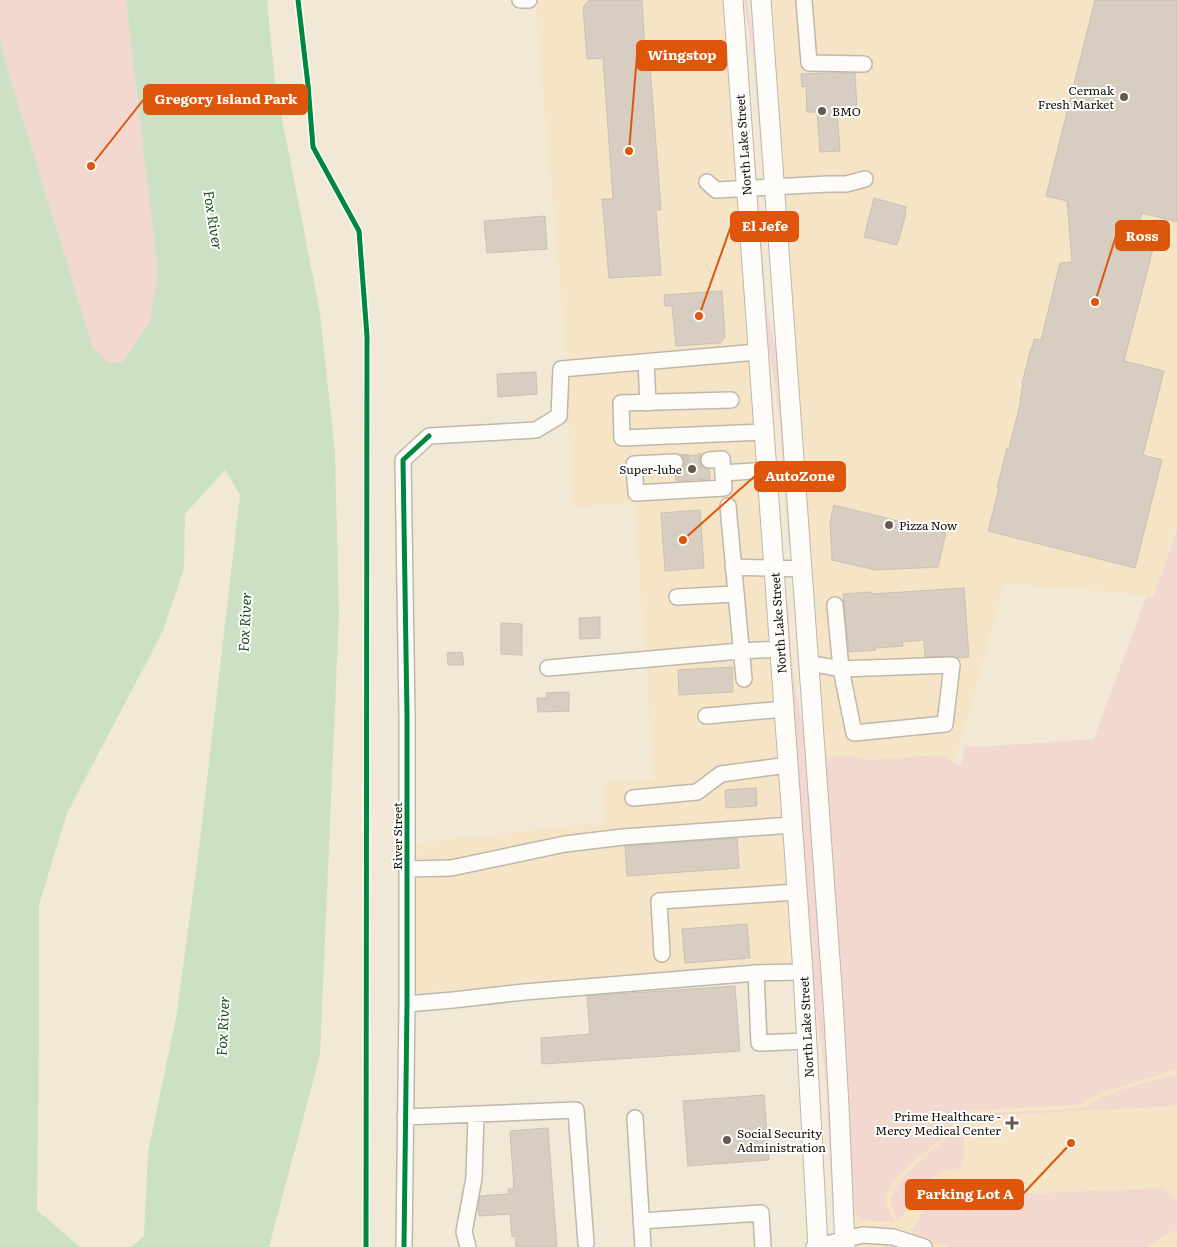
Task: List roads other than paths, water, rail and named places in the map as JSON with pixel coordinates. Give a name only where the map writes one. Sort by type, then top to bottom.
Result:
[{"type":"main road","name":"North Lake Street","points":[[732,0],[798,892],[817,1247]]},
{"type":"main road","points":[[760,0],[833,1001],[845,1243]]},
{"type":"street","points":[[520,0],[529,0]]},
{"type":"street","points":[[804,0],[809,63],[864,64]]},
{"type":"street","points":[[707,182],[716,190],[846,184],[865,179]]},
{"type":"street","points":[[648,402],[646,362],[758,352]]},
{"type":"street","name":"River Street","points":[[404,1247],[407,1004],[407,715],[403,460],[429,436],[536,430],[559,416],[561,369],[646,362]]},
{"type":"street","points":[[731,400],[621,403],[622,438],[764,432]]},
{"type":"street","points":[[675,466],[634,464],[636,493],[724,488],[716,467],[767,470]]},
{"type":"street","points":[[728,506],[744,678]]},
{"type":"street","points":[[733,567],[802,569]]},
{"type":"street","points":[[677,597],[735,594]]},
{"type":"street","points":[[809,663],[841,669],[952,665],[945,724],[854,733],[841,669],[835,605]]},
{"type":"street","points":[[548,668],[780,649]]},
{"type":"street","points":[[706,716],[784,709]]},
{"type":"street","points":[[633,798],[697,792],[721,774],[788,765]]},
{"type":"street","points":[[407,869],[451,868],[565,844],[623,837],[792,825]]},
{"type":"street","points":[[662,954],[659,901],[798,892]]},
{"type":"street","points":[[407,1004],[524,992],[803,972]]},
{"type":"street","points":[[756,974],[759,1044],[807,1042]]},
{"type":"street","points":[[405,1117],[576,1110],[586,1243]]},
{"type":"street","points":[[468,1247],[464,1232],[474,1178],[476,1114]]},
{"type":"street","points":[[635,1118],[643,1247]]},
{"type":"street","points":[[641,1220],[761,1213],[763,1247]]},
{"type":"street","points":[[817,1247],[845,1243],[863,1235],[893,1237],[924,1247]]},
{"type":"water","name":"Fox River","points":[[126,0],[267,0],[275,83],[320,313],[335,453],[339,614],[320,1055],[269,1247],[132,1247],[144,1236],[148,1152],[176,1018],[199,849],[240,495],[225,470],[185,514],[184,569],[162,633],[67,813],[39,905],[37,1210],[80,1247],[0,1247],[0,39],[4,58],[93,348],[109,363],[123,362],[150,321],[158,274]]},
{"type":"tunnel","points":[[675,462],[709,460]]},
{"type":"place","name":"Cermak Fresh Market","points":[[1124,97]]},
{"type":"place","name":"BMO","points":[[822,111]]},
{"type":"place","name":"Wingstop","points":[[629,151]]},
{"type":"place","name":"Gregory Island Park","points":[[91,166]]},
{"type":"place","name":"Ross","points":[[1095,302]]},
{"type":"place","name":"El Jefe","points":[[699,316]]},
{"type":"place","name":"Super-lube","points":[[692,469]]},
{"type":"place","name":"Pizza Now","points":[[889,525]]},
{"type":"place","name":"AutoZone","points":[[683,540]]},
{"type":"place","name":"Prime Healthcare - Mercy Medical Center","points":[[1012,1123]]},
{"type":"place","name":"Social Security Administration","points":[[727,1140]]},
{"type":"place","name":"Parking Lot A","points":[[1071,1143]]}]
